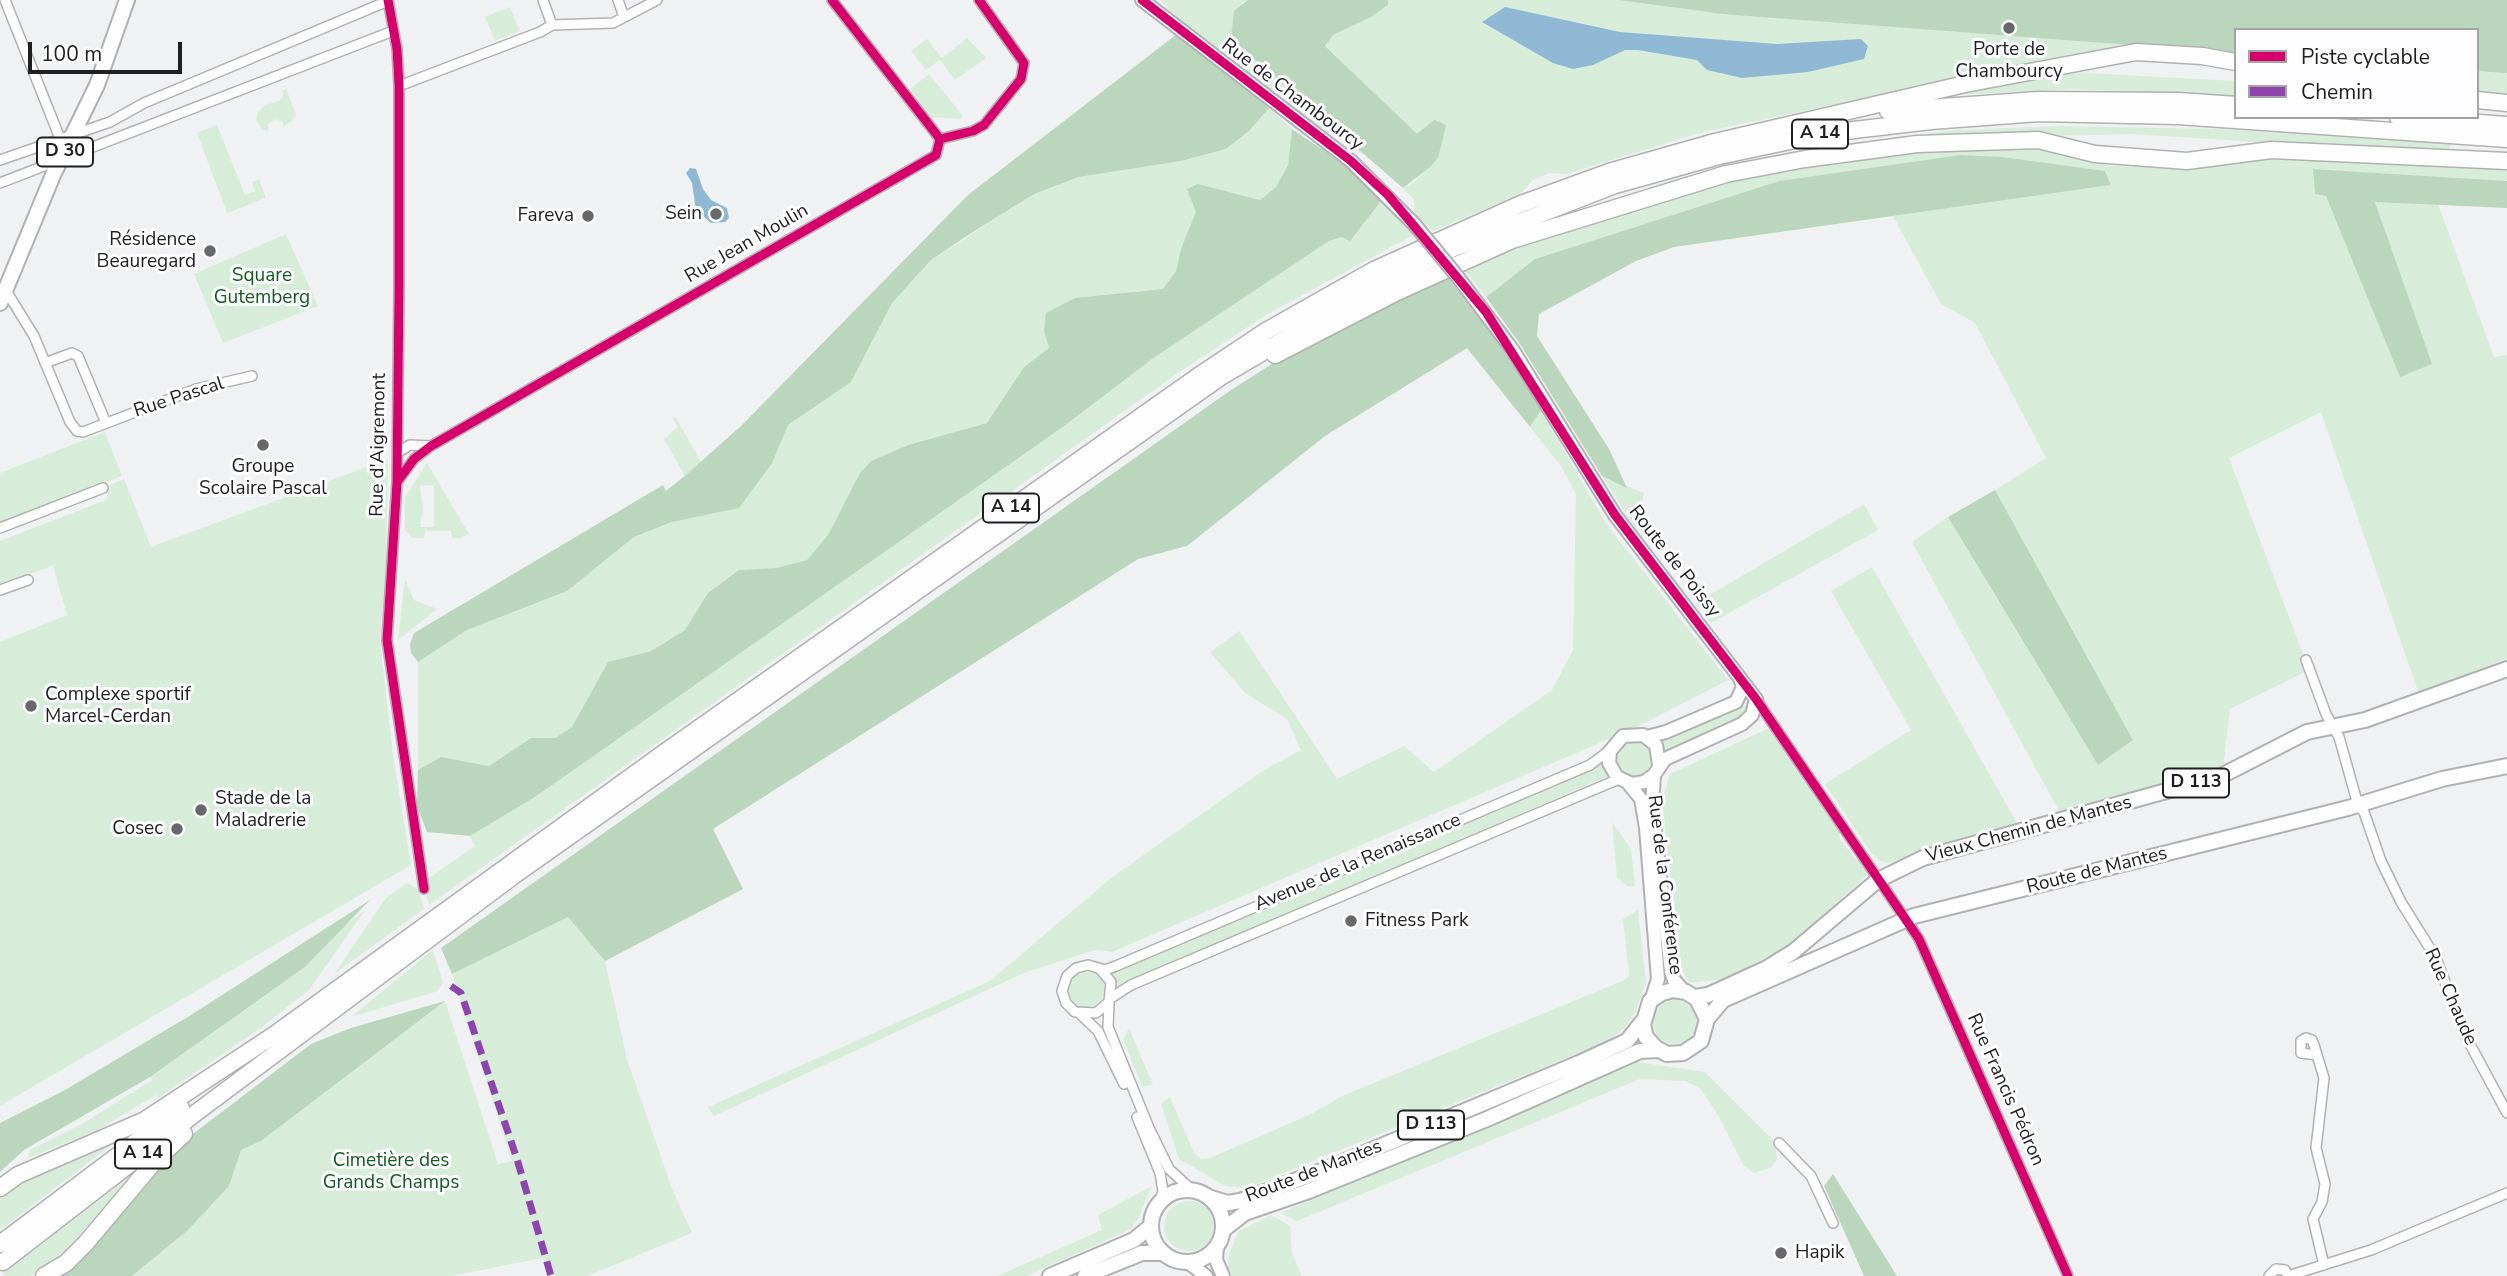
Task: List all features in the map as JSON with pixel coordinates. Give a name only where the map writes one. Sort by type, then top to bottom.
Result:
[{"type":"highway","points":[[1819,118],[1965,84],[2136,52],[2202,56],[2234,62]]},
{"type":"highway","name":"A 14","points":[[0,1244],[274,1035],[830,635],[1266,331],[1374,270],[1521,204],[1609,172],[1819,118],[2038,100],[2178,101],[2234,105]]},
{"type":"highway","points":[[2479,100],[2507,103]]},
{"type":"highway","name":"A 14","points":[[3,1262],[516,874],[1190,399],[1276,342],[1381,283],[1503,227],[1615,185],[1718,156],[1828,133],[2039,113],[2178,116],[2507,139]]},
{"type":"highway","points":[[2425,119],[2507,125]]},
{"type":"highway","points":[[1190,399],[1216,390],[1288,348],[1397,292],[1512,240],[1726,174],[1805,159],[1917,144],[2038,141],[2095,155],[2188,161],[2271,150],[2507,161]]},
{"type":"highway","points":[[0,1188],[18,1175],[145,1119],[274,1035]]},
{"type":"highway","points":[[44,1276],[66,1262],[85,1244],[155,1161],[284,1049]]},
{"type":"main road","name":"D 30","points":[[2,296],[61,160],[66,139],[97,85],[127,0]]},
{"type":"main road","name":"Vieux Chemin de Mantes","points":[[1689,994],[1708,995],[1767,968],[1793,952],[1878,880],[1923,858],[2221,776],[2300,735],[2365,720],[2507,669]]},
{"type":"main road","name":"Route de Mantes","points":[[1707,1019],[1716,1005],[1727,997],[1933,911],[2358,805],[2442,779],[2507,766]]},
{"type":"main road","points":[[1665,991],[1689,994],[1704,1008],[1707,1019],[1703,1038],[1692,1049],[1673,1055],[1658,1050],[1647,1040],[1642,1022],[1651,1001],[1665,991]]},
{"type":"main road","name":"Route de Mantes","points":[[1208,1197],[1228,1203],[1324,1170],[1627,1041],[1642,1022]]},
{"type":"main road","name":"Route de Mantes","points":[[1223,1230],[1245,1213],[1309,1191],[1487,1119],[1640,1051],[1658,1050]]},
{"type":"main road","points":[[1193,1191],[1208,1197],[1219,1210],[1223,1230],[1217,1246],[1205,1258],[1189,1263],[1177,1261],[1163,1253],[1154,1241],[1151,1226],[1158,1204],[1174,1192],[1193,1191]]},
{"type":"main road","points":[[1050,1276],[1134,1240],[1151,1226]]},
{"type":"main road","points":[[1085,1276],[1142,1253],[1163,1253]]},
{"type":"street","points":[[5,0],[66,139]]},
{"type":"street","points":[[543,0],[552,24]]},
{"type":"street","points":[[618,0],[624,17]]},
{"type":"street","points":[[399,86],[540,33],[552,24],[613,23],[657,0]]},
{"type":"street","points":[[832,0],[940,139],[973,131],[984,125],[1021,79],[1024,63],[979,0]]},
{"type":"street","name":"Rue de Chambourcy","points":[[1142,0],[1351,162],[1388,195],[1415,225]]},
{"type":"street","points":[[0,160],[40,145],[66,139],[144,103],[388,1]]},
{"type":"street","name":"Rue d'Aigremont","points":[[388,1],[394,31],[399,86],[398,450],[387,640],[418,868],[424,889]]},
{"type":"street","points":[[0,183],[394,31]]},
{"type":"street","name":"Rue Jean Moulin","points":[[397,482],[414,459],[431,446],[936,155],[940,139]]},
{"type":"street","name":"Route de Poissy","points":[[1415,225],[1513,349],[1615,515],[1756,699],[1905,921]]},
{"type":"street","name":"Rue Pascal","points":[[2,296],[34,336],[70,422],[77,431],[83,432],[196,389],[252,376]]},
{"type":"street","points":[[45,363],[72,353],[78,356],[106,423]]},
{"type":"street","points":[[397,428],[410,445]]},
{"type":"street","points":[[398,450],[410,445],[431,446]]},
{"type":"street","points":[[398,450],[414,459]]},
{"type":"street","points":[[0,528],[103,488]]},
{"type":"street","points":[[0,590],[28,580]]},
{"type":"street","name":"Rue Chaude","points":[[2306,660],[2332,727],[2339,737],[2358,805],[2401,902],[2436,958],[2465,1035],[2507,1113]]},
{"type":"street","points":[[1740,677],[1743,687],[1736,702],[1666,732],[1647,737],[1627,734],[1612,747],[1609,763],[1624,781],[1640,784],[1675,753],[1742,724],[1752,715],[1756,699]]},
{"type":"street","points":[[1647,737],[1658,748],[1657,770]]},
{"type":"street","name":"Avenue de la Renaissance","points":[[1100,969],[1116,966],[1590,765],[1612,747]]},
{"type":"street","name":"Rue de la Conférence","points":[[1657,770],[1652,806],[1671,971],[1674,981],[1689,994]]},
{"type":"street","name":"Rue de la Conférence","points":[[1624,781],[1641,799],[1646,828],[1658,979],[1651,1001]]},
{"type":"street","name":"Avenue de la Renaissance","points":[[1110,1000],[1131,985],[1604,783],[1624,781]]},
{"type":"street","name":"Rue Francis Pédron","points":[[1905,921],[1919,939],[2068,1276]]},
{"type":"street","points":[[1158,1204],[1163,1191],[1160,1173],[1098,1031],[1064,999],[1065,979],[1080,966],[1100,969],[1111,982],[1108,1027],[1169,1169],[1193,1191]]},
{"type":"street","points":[[1079,1014],[1096,1013],[1110,1000]]},
{"type":"street","points":[[2318,1055],[2324,1077],[2316,1148],[2325,1184],[2322,1202],[2313,1219],[2324,1265]]},
{"type":"street","points":[[1779,1143],[1811,1176],[1833,1223]]},
{"type":"street","points":[[2268,1276],[2279,1268],[2288,1276],[2324,1265],[2391,1242],[2507,1194]]},
{"type":"street","points":[[1217,1246],[1216,1260],[1223,1276]]},
{"type":"street","points":[[1189,1263],[1206,1276]]},
{"type":"green space","points":[[1160,0],[1248,0],[1242,3],[1238,45],[1364,155],[1301,115],[1182,22]]},
{"type":"green space","points":[[1248,0],[1388,0],[1388,5],[1371,17],[1333,35],[1325,46],[1417,134],[1434,120],[1446,125],[1438,158],[1403,188],[1231,37],[1234,11]]},
{"type":"green space","points":[[1388,0],[1825,0],[2234,38],[2234,58],[2170,46],[1915,88],[1703,132],[1566,174],[1549,173],[1533,180],[1520,194],[1433,231],[1414,213],[1414,199],[1403,188],[1414,182],[1438,158],[1325,45],[1333,35],[1371,17],[1388,5]]},
{"type":"green space","points":[[1619,0],[2507,0],[2507,73],[2479,71],[2479,28],[2234,28],[2234,53],[1723,14]]},
{"type":"green space","points":[[510,7],[520,31],[495,41],[485,17]]},
{"type":"green space","points":[[1177,34],[1269,108],[1249,131],[1226,149],[1181,161],[1079,177],[1034,194],[965,237],[931,260],[892,303],[851,382],[788,425],[772,463],[739,508],[672,522],[634,537],[567,591],[467,630],[418,662],[411,653],[410,644],[414,633],[663,485],[666,491],[687,474],[742,425],[968,195]]},
{"type":"green space","points":[[967,38],[986,58],[955,80],[940,60],[926,70],[911,51],[927,39],[942,58]]},
{"type":"green space","points":[[2479,61],[2507,63],[2507,102],[2479,100]]},
{"type":"green space","points":[[2047,71],[2234,81],[2234,96],[2071,89],[1935,96]]},
{"type":"green space","points":[[929,74],[963,116],[960,119],[931,117],[910,89]]},
{"type":"green space","points":[[286,89],[296,114],[294,119],[283,127],[283,122],[275,119],[268,124],[268,131],[262,129],[256,120],[258,112],[265,105],[280,101],[282,91]]},
{"type":"green space","points":[[1269,108],[1292,129],[1288,165],[1276,187],[1259,200],[1198,184],[1197,212],[1181,249],[1176,271],[1163,290],[1137,291],[1044,331],[1049,348],[1024,367],[987,423],[908,445],[871,461],[860,473],[828,535],[807,560],[776,568],[739,570],[708,593],[685,630],[651,651],[608,662],[572,728],[555,738],[531,738],[489,766],[441,757],[418,770],[418,662],[467,630],[567,591],[634,537],[672,522],[781,439],[788,425],[851,382],[892,303],[931,260],[1034,194],[1079,177],[1181,161],[1226,149],[1249,131]]},
{"type":"green space","points":[[217,125],[245,195],[255,191],[252,182],[259,179],[266,198],[227,213],[197,133]]},
{"type":"green space","points":[[2063,126],[2219,129],[2450,144],[2449,154],[2132,134],[2043,136],[1817,152],[1565,218],[1566,214],[1672,180],[1784,153],[1954,130]]},
{"type":"green space","points":[[1292,129],[1344,164],[1384,197],[1350,241],[1342,237],[1329,241],[1152,359],[1064,426],[535,797],[470,836],[427,832],[417,806],[418,770],[441,757],[489,766],[531,738],[555,738],[572,727],[608,662],[651,651],[685,630],[708,593],[739,570],[776,568],[807,560],[828,535],[860,473],[871,461],[908,445],[987,423],[1024,367],[1049,348],[1044,331],[1046,313],[1075,298],[1163,289],[1176,271],[1181,249],[1196,212],[1187,189],[1198,184],[1260,200],[1276,187],[1288,165]]},
{"type":"green space","points":[[1954,146],[2041,146],[2111,166],[2193,169],[2262,157],[2507,167],[2507,181],[2314,169],[2315,194],[2325,196],[2431,364],[2375,201],[2438,204],[2494,357],[2507,355],[2507,658],[2419,694],[2321,412],[2229,458],[2309,670],[2230,709],[2223,768],[2059,811],[1912,542],[1948,517],[2098,765],[2133,740],[1995,490],[2046,458],[1975,323],[1941,304],[1893,216],[2111,185],[2105,171],[1960,155],[1779,181],[1535,259],[1486,297],[1462,267],[1521,243],[1671,195],[1764,172]]},
{"type":"green space","points":[[1960,155],[2002,157],[2105,171],[2111,185],[1674,247],[1636,261],[1539,314],[1537,336],[1609,449],[1627,488],[1602,476],[1520,344],[1486,297],[1535,259],[1779,181]]},
{"type":"green space","points":[[2313,169],[2507,181],[2507,208],[2375,202],[2432,364],[2400,377],[2326,196],[2315,194]]},
{"type":"green space","points":[[1384,197],[1415,234],[1266,315],[1178,373],[429,905],[423,882],[475,846],[470,836],[535,797],[1152,359],[1329,241],[1342,237]]},
{"type":"green space","name":"Square Gutemberg","points":[[286,234],[318,306],[223,343],[194,274]]},
{"type":"green space","points":[[1446,275],[1502,348],[1541,410],[1530,427],[1467,348],[1325,436],[1187,546],[1138,559],[713,829],[743,889],[605,961],[568,917],[452,974],[441,948],[1231,390],[1305,343]]},
{"type":"green space","points":[[1541,410],[1605,522],[1728,680],[1639,726],[1112,952],[1095,950],[1024,973],[714,1116],[708,1107],[990,981],[1111,878],[1264,770],[1301,750],[1287,719],[1245,693],[1210,652],[1239,631],[1337,779],[1404,746],[1434,772],[1552,690],[1573,650],[1576,494],[1561,466],[1530,427]]},
{"type":"green space","points":[[675,416],[701,462],[685,476],[664,439],[678,427],[672,417]]},
{"type":"green space","points":[[105,432],[122,476],[0,523],[0,473]]},
{"type":"green space","name":"Stade de la Maladrerie","points":[[388,459],[386,569],[380,641],[393,755],[411,865],[0,1106],[0,642],[67,615],[53,566],[0,584],[0,541],[106,500],[110,485],[124,479],[151,547]]},
{"type":"green space","points":[[427,463],[469,534],[452,538],[451,531],[425,531],[424,538],[412,538],[405,530],[405,497]],"holes":[[[434,485],[434,527],[420,527],[423,508],[420,486]]]},
{"type":"green space","points":[[1602,476],[1644,493],[1636,529]]},
{"type":"green space","points":[[1995,490],[2133,740],[2098,765],[1948,517]]},
{"type":"green space","points":[[1864,504],[1878,530],[1711,623],[1696,603]]},
{"type":"green space","points":[[1872,567],[2017,823],[1930,849],[1895,864],[1880,861],[1872,854],[1825,784],[1911,730],[1831,591]]},
{"type":"green space","points":[[405,579],[414,600],[437,609],[398,640]]},
{"type":"green space","points":[[1748,706],[1739,721],[1665,754],[1659,739],[1736,707]]},
{"type":"green space","points":[[1769,728],[1839,828],[1840,839],[1856,860],[1862,860],[1869,874],[1789,946],[1723,979],[1689,983],[1680,965],[1662,799],[1670,774]]},
{"type":"green space","points":[[1634,740],[1646,746],[1652,758],[1646,770],[1634,776],[1622,770],[1616,758],[1622,746]]},
{"type":"green space","points":[[1608,761],[1613,774],[1118,986],[1113,973]]},
{"type":"green space","points":[[1612,822],[1631,849],[1635,886],[1627,886],[1617,878]]},
{"type":"green space","points":[[407,883],[418,889],[424,909],[334,974],[386,898]]},
{"type":"green space","points":[[370,900],[305,967],[150,1077],[24,1150],[0,1172],[0,1123],[65,1090],[191,1015]]},
{"type":"green space","points":[[365,910],[309,990],[259,1029],[158,1098],[156,1095],[96,1131],[28,1158],[30,1150],[82,1124],[152,1080],[150,1077],[305,967],[338,930]]},
{"type":"green space","points":[[1638,910],[1646,982],[1635,1013],[1625,1028],[1608,1041],[1247,1188],[1225,1186],[1179,1159],[1161,1104],[1170,1097],[1194,1153],[1201,1159],[1210,1158],[1311,1114],[1342,1096],[1625,980],[1629,974],[1623,919]]},
{"type":"green space","name":"Cimetière des Grands Champs","points":[[568,917],[605,961],[627,1059],[671,1186],[692,1233],[587,1276],[548,1276],[543,1258],[451,1276],[132,1276],[188,1230],[229,1186],[241,1150],[261,1141],[445,1001],[498,1164],[512,1161],[452,974]]},
{"type":"green space","points":[[433,950],[443,982],[438,991],[351,1017]]},
{"type":"green space","points":[[1087,972],[1100,977],[1105,990],[1100,1003],[1087,1008],[1074,1003],[1069,990],[1074,977]]},
{"type":"green space","points":[[1675,1000],[1690,1007],[1697,1022],[1690,1037],[1675,1044],[1660,1037],[1653,1022],[1660,1007]]},
{"type":"green space","points":[[445,1001],[261,1141],[241,1150],[229,1186],[188,1230],[132,1276],[52,1276],[85,1256],[168,1153],[311,1044],[351,1028]]},
{"type":"green space","points":[[1129,1028],[1153,1085],[1142,1086],[1123,1040]]},
{"type":"green space","points":[[1637,1062],[1705,1072],[1775,1142],[1777,1159],[1772,1167],[1754,1173],[1744,1166],[1718,1115],[1700,1088],[1685,1081],[1640,1079],[1297,1221],[1280,1213]]},
{"type":"green space","points":[[113,1141],[114,1143],[0,1230],[0,1196],[13,1184]]},
{"type":"green space","points":[[141,1168],[64,1258],[31,1276],[6,1276],[0,1269],[9,1270]]},
{"type":"green space","points":[[1833,1174],[1897,1276],[1864,1276],[1824,1186]]},
{"type":"green space","points":[[1152,1186],[1137,1221],[1129,1230],[1026,1276],[997,1276],[1102,1230],[1098,1215]]},
{"type":"green space","points":[[1189,1201],[1207,1208],[1214,1226],[1207,1244],[1189,1251],[1171,1244],[1164,1226],[1171,1208]]},
{"type":"green space","points":[[1271,1215],[1290,1226],[1292,1253],[1302,1276],[1232,1276],[1228,1268],[1229,1254],[1239,1231]]},
{"type":"water","points":[[1505,7],[1620,32],[1777,44],[1861,39],[1868,46],[1864,59],[1808,72],[1742,78],[1707,70],[1697,60],[1638,50],[1625,50],[1593,65],[1573,69],[1553,63],[1482,22]]},
{"type":"water","points":[[690,168],[696,169],[703,189],[711,200],[727,208],[729,218],[725,222],[711,223],[696,210],[692,183],[686,173]]},
{"type":"marked path","points":[[451,986],[461,993],[517,1159],[551,1276]]},
{"type":"cycle path","points":[[388,0],[397,49],[399,86],[399,287],[397,482],[387,640],[424,889]]},
{"type":"cycle path","points":[[832,0],[940,139]]},
{"type":"cycle path","points":[[940,139],[973,131],[984,125],[1021,79],[1024,63],[979,0]]},
{"type":"cycle path","points":[[1142,0],[1351,161],[1388,195],[1486,312],[1615,515],[1756,699],[1919,939],[2068,1276]]},
{"type":"cycle path","points":[[397,482],[414,459],[431,446],[936,155],[940,139]]},
{"type":"place","name":"Porte de Chambourcy","points":[[2009,28]]},
{"type":"place","name":"Sein","points":[[716,214]]},
{"type":"place","name":"Fareva","points":[[588,216]]},
{"type":"place","name":"Résidence Beauregard","points":[[210,251]]},
{"type":"place","name":"Groupe Scolaire Pascal","points":[[263,445]]},
{"type":"place","name":"Complexe sportif Marcel-Cerdan","points":[[31,706]]},
{"type":"place","name":"Stade de la Maladrerie","points":[[201,810]]},
{"type":"place","name":"Cosec","points":[[177,829]]},
{"type":"place","name":"Fitness Park","points":[[1351,921]]},
{"type":"place","name":"Hapik","points":[[1781,1253]]}]
